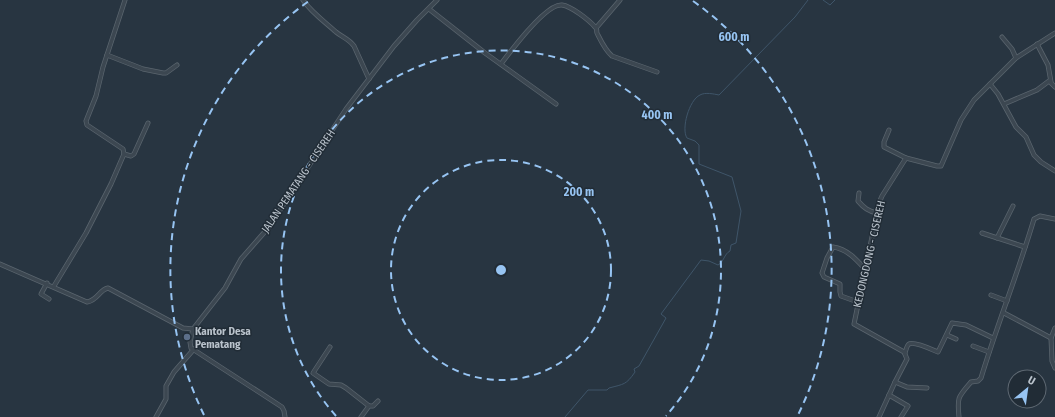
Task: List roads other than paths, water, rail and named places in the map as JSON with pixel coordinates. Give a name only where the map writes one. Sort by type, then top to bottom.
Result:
[{"type":"street","points":[[54,286],[86,233],[111,184],[124,154],[123,149],[87,125],[86,121],[96,96],[106,55],[125,0]]},
{"type":"street","points":[[303,0],[337,32],[350,41],[354,46],[369,79]]},
{"type":"street","name":"JALAN PEMATANG - CISEREH","points":[[193,329],[226,288],[241,259],[269,227],[346,109],[401,38],[437,0]]},
{"type":"street","points":[[596,28],[620,0]]},
{"type":"street","points":[[501,64],[526,31],[549,11],[558,5],[562,5],[574,9],[596,28],[607,51],[612,56],[657,72]]},
{"type":"street","points":[[429,9],[462,36],[556,104]]},
{"type":"street","points":[[889,130],[884,142],[884,147],[906,158],[941,166],[961,120],[974,100],[1000,72],[1016,58],[1055,33]]},
{"type":"street","points":[[1002,37],[1012,49],[1016,58]]},
{"type":"street","points":[[1037,44],[1048,65],[1051,82],[1055,87]]},
{"type":"street","points":[[106,55],[143,69],[163,73],[166,73],[177,65]]},
{"type":"street","points":[[1004,104],[1038,90],[1049,81],[1051,82]]},
{"type":"street","points":[[990,84],[1004,104],[1016,127],[1026,137],[1034,155],[1041,162],[1055,171]]},
{"type":"street","points":[[124,154],[131,156],[134,154],[148,123]]},
{"type":"street","name":"KEDONGDONG - CISEREH","points":[[905,352],[856,326],[854,322],[882,196],[906,158]]},
{"type":"street","points":[[859,193],[858,201],[863,207],[877,213]]},
{"type":"street","points":[[997,238],[1013,206]]},
{"type":"street","points":[[959,417],[957,405],[959,396],[971,382],[978,381],[981,378],[993,338],[1004,312],[1034,219],[1040,216],[1055,219]]},
{"type":"street","points":[[982,233],[1025,247]]},
{"type":"street","points":[[858,302],[841,296],[840,284],[824,277],[822,273],[827,258],[833,247],[853,256],[865,269]]},
{"type":"street","points":[[0,264],[54,286],[87,302],[93,300],[103,290],[108,288],[183,328],[193,329],[190,345],[191,348],[282,407],[285,417]]},
{"type":"street","points":[[47,283],[41,294],[50,299]]},
{"type":"street","points":[[991,295],[1007,301]]},
{"type":"street","points":[[1004,312],[1051,338]]},
{"type":"street","points":[[885,417],[880,416],[907,359],[905,352],[908,345],[911,343],[916,343],[938,352],[941,349],[944,338],[947,335],[952,323],[961,324],[993,338]]},
{"type":"street","points":[[1055,328],[1051,338],[1052,361],[1055,368]]},
{"type":"street","points":[[947,335],[956,339]]},
{"type":"street","points":[[973,346],[989,352]]},
{"type":"street","points":[[330,347],[313,373],[329,384],[341,385],[369,406]]},
{"type":"street","points":[[156,417],[166,397],[165,389],[167,383],[174,372],[194,349]]},
{"type":"street","points":[[895,382],[906,387],[927,388]]},
{"type":"street","points":[[889,396],[908,406],[901,417]]},
{"type":"street","points":[[361,417],[369,406],[372,406],[378,401]]},
{"type":"waterway","points":[[565,417],[588,390],[607,390],[618,386],[629,379],[635,372],[634,369],[639,366],[666,318],[661,314],[701,260],[709,261],[718,265],[730,251],[731,245],[736,243],[741,211],[732,177],[699,164],[699,145],[695,141],[687,138],[685,134],[689,108],[696,98],[702,94],[707,93],[719,95],[795,17],[808,0]]},
{"type":"waterway","points":[[823,0],[830,5],[835,0]]},
{"type":"place","name":"Kantor Desa Pematang","points":[[187,337]]}]
